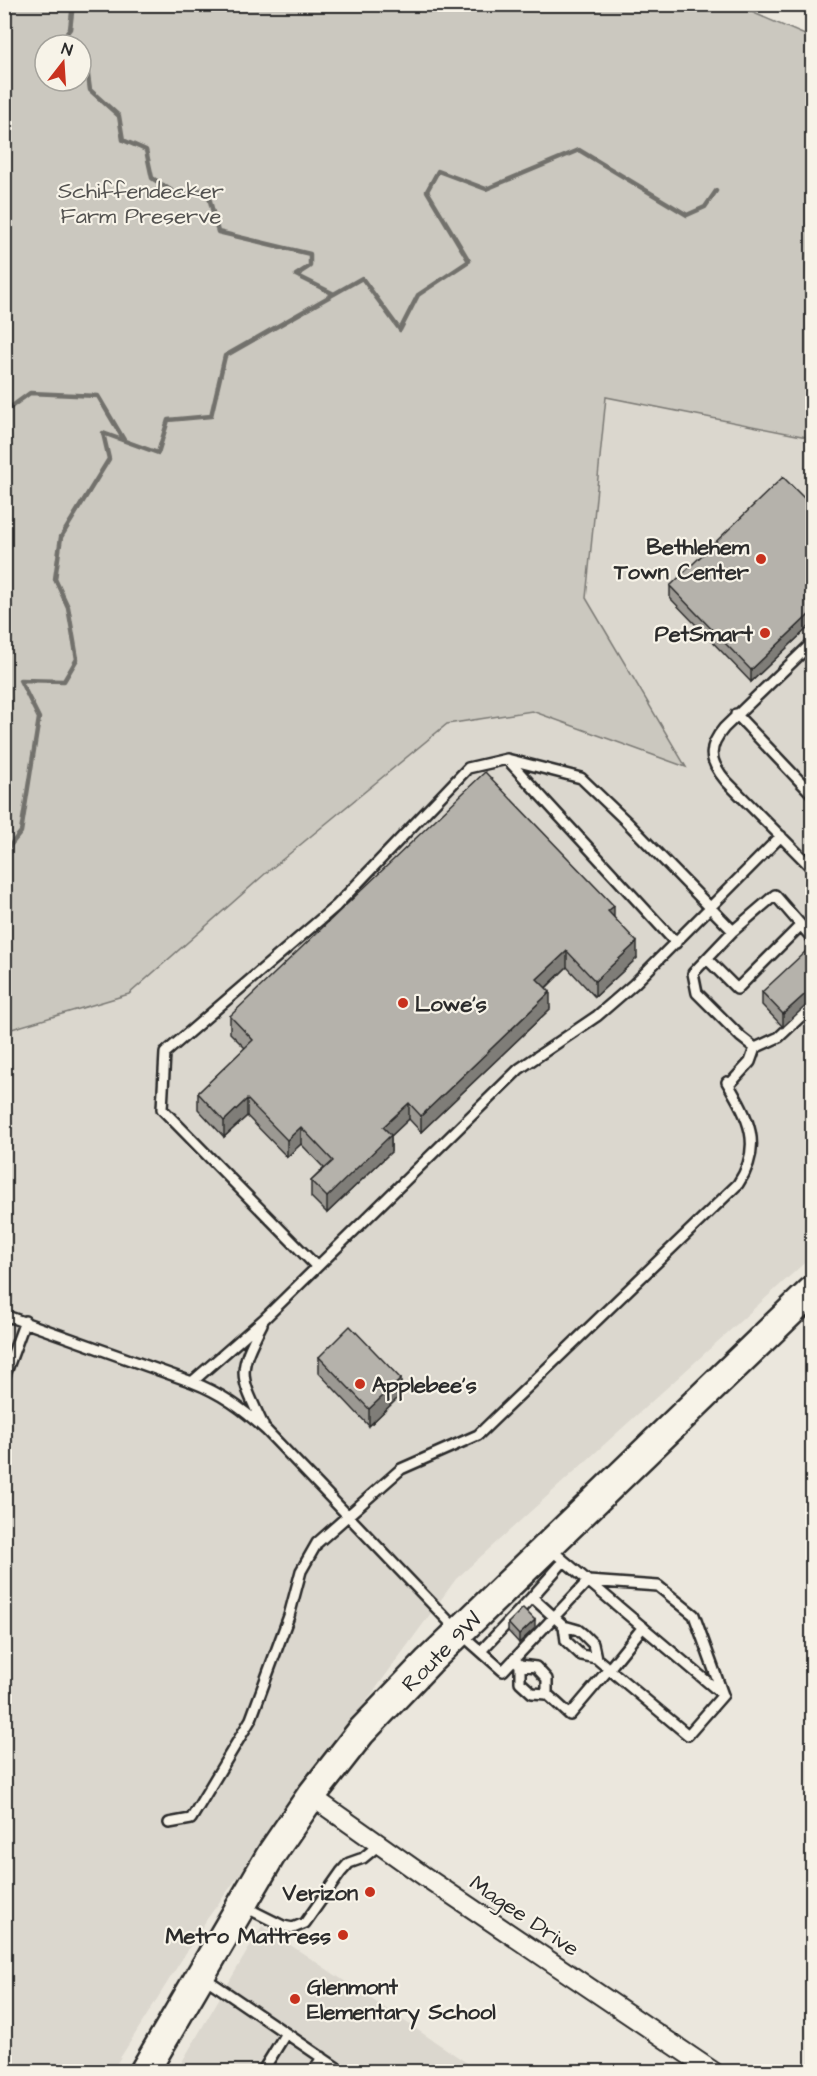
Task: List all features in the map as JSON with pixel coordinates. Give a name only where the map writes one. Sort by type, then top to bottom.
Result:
[{"type":"main road","name":"Route 9W","points":[[144,2072],[272,1853],[311,1796],[376,1716],[459,1632],[556,1554],[813,1291]]},
{"type":"street","name":"Magee Drive","points":[[311,1796],[714,2072]]},
{"type":"lane","points":[[813,643],[736,714],[712,745],[712,759],[715,767],[813,868]]},
{"type":"lane","points":[[736,714],[813,794]]},
{"type":"lane","points":[[507,759],[676,943]]},
{"type":"lane","points":[[317,1267],[162,1109],[165,1053],[336,906],[468,768],[507,759],[581,778],[733,931]]},
{"type":"lane","points":[[192,1382],[264,1319],[519,1069],[597,1016],[634,984],[781,836]]},
{"type":"lane","points":[[813,938],[775,895],[733,931],[693,973],[697,993],[755,1048],[772,1046],[813,1013]]},
{"type":"lane","points":[[707,959],[737,989],[801,925]]},
{"type":"lane","points":[[169,1823],[191,1819],[251,1719],[289,1616],[305,1563],[317,1543],[401,1469],[478,1435],[738,1184],[746,1172],[751,1153],[751,1136],[748,1118],[728,1083],[750,1062],[755,1048],[779,1037],[813,1006]]},
{"type":"lane","points":[[4,1315],[192,1382],[232,1402],[266,1430],[459,1632],[503,1671],[517,1662],[554,1617],[588,1581]]},
{"type":"lane","points":[[264,1319],[249,1349],[243,1372],[246,1390],[266,1430]]},
{"type":"lane","points":[[4,1377],[25,1321]]},
{"type":"lane","points":[[481,1651],[532,1597],[556,1554],[723,1695]]},
{"type":"lane","points":[[588,1581],[658,1586],[694,1615],[723,1695]]},
{"type":"lane","points":[[532,1597],[564,1626],[578,1630],[593,1644],[596,1658]]},
{"type":"lane","points":[[564,1626],[566,1641],[581,1655],[596,1658],[688,1735],[723,1695]]},
{"type":"lane","points":[[517,1662],[520,1682],[532,1693],[548,1694],[570,1715],[643,1628]]},
{"type":"lane","points":[[517,1662],[536,1667],[547,1679],[548,1694]]},
{"type":"lane","points":[[241,1905],[284,1926],[293,1928],[305,1923],[349,1863],[363,1858],[380,1844]]},
{"type":"lane","points":[[200,1975],[344,2072]]},
{"type":"lane","points":[[262,2072],[286,2033]]},
{"type":"lane","points":[[313,2072],[322,2057]]},
{"type":"shaded area","points":[[606,397],[812,438],[812,1256],[456,1579],[207,1919],[112,2071],[5,2072],[5,1031],[129,993],[266,873],[447,724],[532,711],[685,766],[586,598]]},
{"type":"shaded area","name":"Glenmont Elementary School","points":[[262,1926],[479,2071],[176,2072]]},
{"type":"green space","name":"Schiffendecker Farm Preserve","points":[[733,4],[812,38],[812,438],[606,397],[586,598],[686,767],[532,711],[447,724],[266,873],[129,994],[5,1031],[5,5]]},
{"type":"building","name":"Bethlehem Town Center","points":[[783,477],[813,507],[813,611],[751,670],[670,586]]},
{"type":"building","name":"Lowe's","points":[[485,772],[614,906],[608,911],[637,942],[595,981],[567,951],[537,979],[550,992],[421,1116],[409,1103],[383,1127],[391,1135],[327,1197],[311,1181],[333,1161],[301,1127],[287,1140],[247,1099],[224,1121],[198,1093],[253,1040],[230,1016]]},
{"type":"building","points":[[806,951],[813,958],[813,987],[783,1014],[762,992]]},
{"type":"building","name":"Applebee's","points":[[350,1326],[401,1379],[369,1409],[319,1357]]},
{"type":"building","points":[[523,1608],[535,1620],[519,1635],[508,1623]]},
{"type":"waterway","points":[[67,33],[70,29],[73,4]]},
{"type":"waterway","points":[[93,93],[119,116],[123,140],[146,150],[152,178],[178,195],[207,189],[218,232],[310,254],[310,266],[296,275],[334,294]]},
{"type":"waterway","points":[[4,853],[21,832],[39,718],[20,680],[64,681],[77,659],[68,607],[55,579],[61,537],[109,459],[103,433],[158,453],[168,420],[211,416],[225,356],[362,278],[400,330],[418,295],[469,261],[427,191],[438,171],[486,189],[579,150],[687,215],[705,207],[716,191]]},
{"type":"waterway","points":[[4,412],[30,393],[98,396],[124,440]]},
{"type":"place","name":"Bethlehem Town Center","points":[[761,559]]},
{"type":"place","name":"PetSmart","points":[[765,633]]},
{"type":"place","name":"Lowe's","points":[[403,1003]]},
{"type":"place","name":"Applebee's","points":[[360,1384]]},
{"type":"place","name":"Verizon","points":[[370,1892]]},
{"type":"place","name":"Metro Mattress","points":[[343,1935]]},
{"type":"place","name":"Glenmont Elementary School","points":[[295,1999]]}]
